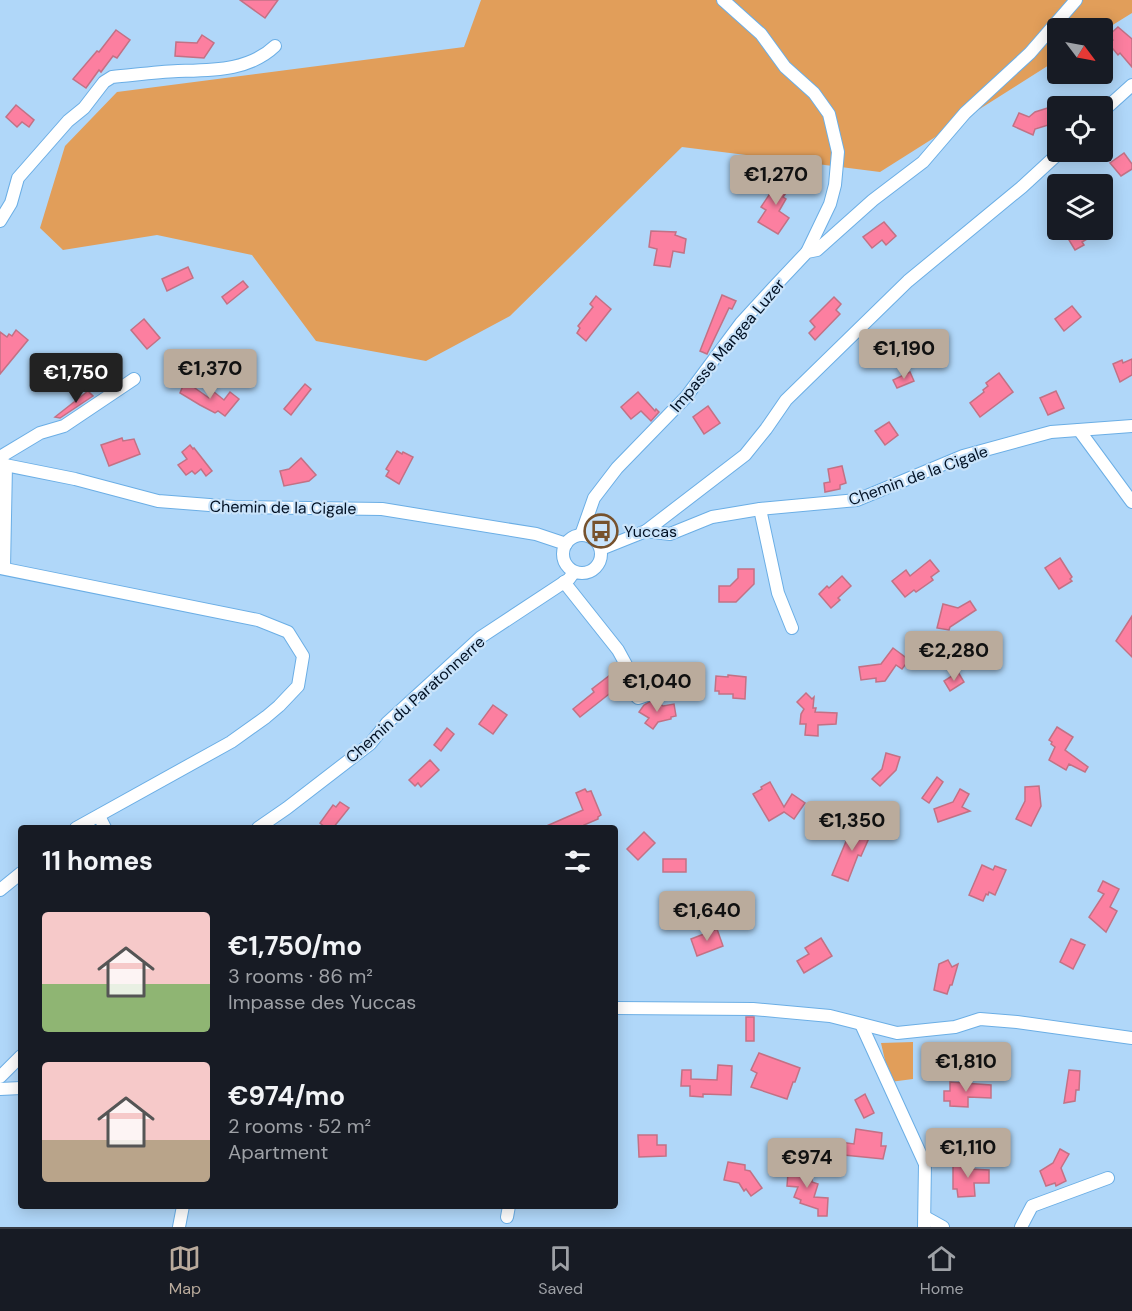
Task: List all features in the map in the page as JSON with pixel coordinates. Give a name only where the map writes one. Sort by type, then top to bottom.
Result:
[{"type":"street","points":[[723,0],[761,34],[785,67],[814,93],[829,114],[838,152],[835,184],[830,204],[807,252]]},
{"type":"street","name":"Impasse Mangea Luzer","points":[[581,535],[594,498],[617,468],[678,405],[741,323],[807,252],[817,250],[873,200],[922,162],[965,113],[1030,52],[1076,0]]},
{"type":"street","points":[[0,221],[11,203],[18,178],[68,121],[84,108],[104,82],[112,77],[176,71],[222,70],[264,57],[275,46]]},
{"type":"street","points":[[1113,102],[1132,85]]},
{"type":"street","points":[[646,531],[745,455],[786,400],[908,281],[1049,162]]},
{"type":"street","points":[[82,825],[231,742],[266,717],[298,686],[303,656],[288,632],[258,620],[2,568],[2,462],[40,433],[64,426],[134,379]]},
{"type":"street","name":"Chemin de la Cigale","points":[[601,549],[646,531],[670,534],[712,517],[760,509],[857,500],[963,456],[1051,432],[1132,426]]},
{"type":"street","points":[[1079,430],[1132,502]]},
{"type":"street","name":"Chemin de la Cigale","points":[[2,462],[158,501],[235,507],[382,508],[536,534],[566,544]]},
{"type":"street","points":[[760,509],[778,593],[792,628]]},
{"type":"street","points":[[581,535],[590,536],[597,542],[602,558],[591,572],[582,574],[574,572],[564,563],[563,550],[573,537],[581,535]]},
{"type":"street","name":"Chemin du Paratonnerre","points":[[262,825],[370,744],[387,723],[481,637],[564,582],[574,572]]},
{"type":"street","points":[[564,582],[618,650],[630,672],[644,678],[652,689],[647,695],[638,698],[634,694]]},
{"type":"street","points":[[99,816],[104,825]]},
{"type":"street","points":[[0,890],[18,875]]},
{"type":"street","points":[[618,1008],[753,1009],[830,1016],[897,1033],[955,1027],[980,1019],[1132,1038]]},
{"type":"street","points":[[861,1024],[925,1164],[925,1222],[943,1227]]},
{"type":"street","points":[[0,1077],[18,1059]]},
{"type":"street","points":[[0,1089],[18,1088]]},
{"type":"street","points":[[1021,1227],[1032,1206],[1108,1178]]},
{"type":"street","points":[[179,1227],[182,1209]]},
{"type":"shaded area","points":[[481,0],[1132,0],[1132,13],[1113,25],[1113,18],[1047,18],[1047,66],[880,172],[682,147],[510,316],[426,361],[316,341],[252,255],[157,235],[63,250],[40,228],[65,146],[117,92],[464,47]]},
{"type":"shaded area","points":[[913,1042],[913,1079],[890,1082],[881,1043]]},
{"type":"building","points":[[240,0],[278,0],[265,18]]},
{"type":"building","points":[[1118,27],[1132,39],[1132,67],[1120,53],[1118,55],[1113,49],[1113,31]]},
{"type":"building","points":[[116,30],[130,40],[117,58],[113,56],[101,72],[99,70],[86,88],[73,79]]},
{"type":"building","points":[[202,35],[214,43],[204,58],[175,56],[176,42],[197,43]]},
{"type":"building","points":[[16,105],[34,120],[29,127],[22,122],[17,127],[6,117]]},
{"type":"building","points":[[1047,108],[1047,125],[1035,129],[1033,135],[1013,126],[1019,113],[1029,117],[1035,112]]},
{"type":"building","points":[[1124,153],[1132,164],[1132,169],[1121,176],[1110,163]]},
{"type":"building","points":[[783,174],[792,179],[789,184],[791,186],[783,197],[786,199],[779,211],[789,218],[778,234],[758,222],[766,210],[761,207]]},
{"type":"building","points":[[884,222],[896,236],[886,245],[882,240],[872,248],[863,237]]},
{"type":"building","points":[[651,231],[676,232],[675,235],[686,239],[684,253],[673,251],[670,267],[654,265],[657,249],[649,247]]},
{"type":"building","points":[[1069,240],[1085,240],[1082,242],[1084,245],[1075,250]]},
{"type":"building","points":[[188,267],[193,278],[167,291],[162,279]]},
{"type":"building","points":[[243,281],[248,287],[227,304],[222,297]]},
{"type":"building","points":[[722,295],[736,301],[732,309],[729,308],[707,354],[700,351]]},
{"type":"building","points":[[596,296],[611,309],[586,341],[577,333],[580,328],[578,326],[593,307],[590,304]]},
{"type":"building","points":[[834,297],[841,304],[836,310],[840,314],[815,340],[809,333],[815,327],[810,321]]},
{"type":"building","points":[[1072,306],[1081,317],[1064,331],[1055,319]]},
{"type":"building","points":[[144,319],[160,338],[147,349],[131,330]]},
{"type":"building","points":[[16,330],[28,340],[0,374],[0,332],[7,337],[9,334],[12,336]]},
{"type":"building","points":[[920,336],[928,348],[914,360],[904,345]]},
{"type":"building","points":[[1132,359],[1132,375],[1120,382],[1113,364]]},
{"type":"building","points":[[910,372],[914,381],[897,388],[893,380]]},
{"type":"building","points":[[999,373],[1013,392],[980,417],[970,403],[984,392],[983,390],[988,386],[986,383]]},
{"type":"building","points":[[185,381],[209,398],[214,392],[224,400],[230,392],[239,399],[225,416],[218,411],[215,413],[180,393]]},
{"type":"building","points":[[305,384],[311,389],[291,415],[284,409]]},
{"type":"building","points":[[88,391],[93,396],[60,418],[55,417]]},
{"type":"building","points":[[1056,391],[1064,408],[1048,415],[1040,398]]},
{"type":"building","points":[[638,392],[655,411],[656,409],[659,412],[651,421],[641,411],[631,419],[621,407]]},
{"type":"building","points":[[708,406],[720,423],[704,434],[693,417]]},
{"type":"building","points":[[889,422],[898,435],[885,445],[875,431]]},
{"type":"building","points":[[122,438],[123,441],[134,439],[140,454],[109,466],[101,445]]},
{"type":"building","points":[[190,445],[212,471],[206,476],[201,469],[195,474],[192,471],[186,475],[178,465],[187,459],[182,452]]},
{"type":"building","points":[[397,451],[413,457],[399,484],[386,476],[389,471],[386,469]]},
{"type":"building","points":[[301,458],[316,475],[309,481],[284,486],[280,471],[289,469]]},
{"type":"building","points":[[842,466],[846,483],[840,485],[840,489],[825,492],[824,483],[830,482],[828,469]]},
{"type":"building","points":[[1060,558],[1072,577],[1070,579],[1072,581],[1059,589],[1045,568]]},
{"type":"building","points":[[930,560],[939,571],[931,577],[933,580],[905,597],[892,581],[906,570],[910,576]]},
{"type":"building","points":[[738,569],[754,569],[754,584],[736,602],[719,602],[719,586],[730,586],[738,578]]},
{"type":"building","points":[[842,576],[851,586],[831,608],[819,594]]},
{"type":"building","points":[[970,601],[976,610],[950,627],[949,630],[937,628],[943,604],[958,608]]},
{"type":"building","points":[[1132,616],[1132,657],[1116,641]]},
{"type":"building","points":[[893,648],[909,660],[902,669],[896,665],[885,681],[876,682],[876,678],[861,680],[859,667],[881,664]]},
{"type":"building","points":[[614,672],[623,683],[580,717],[573,709],[594,692],[592,689]]},
{"type":"building","points":[[958,672],[964,682],[950,691],[944,681]]},
{"type":"building","points":[[728,675],[746,677],[745,699],[733,698],[733,694],[719,694],[719,691],[715,691],[716,676],[728,677]]},
{"type":"building","points":[[806,693],[812,699],[814,697],[815,712],[837,713],[836,724],[818,725],[818,736],[805,735],[806,724],[800,724],[804,709],[797,702]]},
{"type":"building","points":[[654,699],[663,706],[674,704],[676,716],[658,722],[653,729],[645,723],[649,718],[639,712],[644,705]]},
{"type":"building","points":[[493,705],[507,715],[493,734],[479,724]]},
{"type":"building","points":[[1057,727],[1073,737],[1065,750],[1088,767],[1085,772],[1069,764],[1066,770],[1049,760],[1055,747],[1049,740]]},
{"type":"building","points":[[447,728],[454,734],[441,751],[434,745]]},
{"type":"building","points":[[886,753],[900,757],[896,770],[880,786],[872,779],[882,769]]},
{"type":"building","points":[[430,760],[439,770],[421,787],[418,783],[415,786],[409,780]]},
{"type":"building","points":[[937,777],[943,782],[929,803],[922,798]]},
{"type":"building","points":[[770,782],[784,807],[792,794],[805,803],[794,819],[784,812],[769,821],[753,794]]},
{"type":"building","points":[[1039,786],[1041,806],[1031,826],[1016,819],[1025,801],[1025,787]]},
{"type":"building","points":[[585,789],[587,792],[591,791],[601,815],[598,819],[584,825],[549,825],[583,810],[576,793]]},
{"type":"building","points":[[960,789],[969,794],[962,807],[970,811],[938,822],[934,809],[953,802]]},
{"type":"building","points":[[340,802],[349,808],[335,825],[320,823],[333,805],[336,807]]},
{"type":"building","points":[[865,825],[873,829],[861,856],[858,855],[848,881],[832,875],[852,827],[862,831]]},
{"type":"building","points":[[644,832],[655,843],[638,860],[627,849]]},
{"type":"building","points":[[663,859],[686,859],[686,872],[663,872]]},
{"type":"building","points":[[982,865],[993,870],[995,866],[1006,870],[995,895],[989,892],[983,901],[969,895]]},
{"type":"building","points":[[1103,881],[1119,889],[1110,907],[1117,911],[1106,932],[1089,917],[1104,894],[1098,891]]},
{"type":"building","points":[[717,929],[723,946],[697,956],[691,939]]},
{"type":"building","points":[[821,938],[832,956],[804,973],[797,961],[809,954],[805,948]]},
{"type":"building","points":[[1071,939],[1085,945],[1073,969],[1060,962]]},
{"type":"building","points":[[948,960],[952,967],[958,964],[947,994],[934,990],[939,964]]},
{"type":"building","points":[[746,1017],[754,1017],[754,1041],[746,1041]]},
{"type":"building","points":[[759,1053],[800,1068],[787,1099],[751,1087],[757,1073],[751,1070]]},
{"type":"building","points":[[718,1065],[732,1066],[731,1095],[690,1096],[690,1086],[681,1086],[682,1070],[691,1070],[691,1079],[717,1080]]},
{"type":"building","points":[[1069,1070],[1080,1071],[1079,1090],[1076,1090],[1075,1101],[1064,1103]]},
{"type":"building","points":[[950,1082],[991,1085],[991,1098],[968,1097],[968,1107],[950,1106],[950,1101],[944,1101],[944,1091],[950,1091]]},
{"type":"building","points":[[865,1094],[874,1113],[864,1118],[855,1100]]},
{"type":"building","points":[[856,1129],[882,1133],[881,1146],[886,1146],[883,1159],[824,1153],[825,1140],[854,1144]]},
{"type":"building","points":[[638,1135],[657,1135],[657,1145],[666,1145],[666,1156],[639,1157]]},
{"type":"building","points":[[1060,1149],[1069,1154],[1061,1168],[1066,1181],[1056,1186],[1055,1183],[1046,1186],[1040,1171],[1053,1163]]},
{"type":"building","points":[[728,1162],[745,1165],[745,1170],[750,1171],[762,1188],[751,1196],[739,1183],[724,1180]]},
{"type":"building","points":[[969,1163],[969,1169],[989,1170],[989,1183],[974,1183],[975,1196],[958,1197],[957,1189],[953,1189],[953,1164]]},
{"type":"building","points":[[795,1166],[812,1167],[812,1182],[818,1184],[814,1197],[828,1198],[827,1216],[818,1216],[818,1209],[800,1203],[801,1200],[794,1197],[798,1187],[787,1186],[788,1173],[795,1173]]},
{"type":"place","name":"Yuccas","points":[[601,531]]}]
